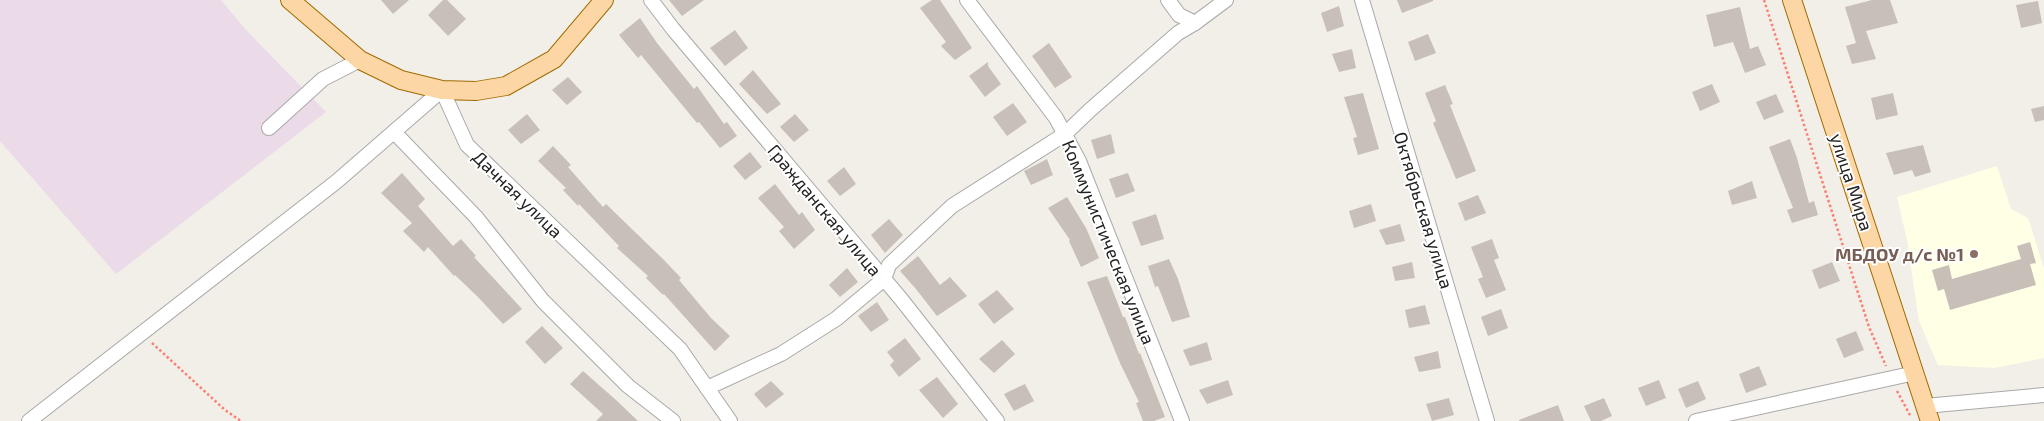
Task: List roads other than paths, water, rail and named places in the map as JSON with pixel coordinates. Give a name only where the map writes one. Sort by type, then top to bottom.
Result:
[{"type":"main road","points":[[290,0],[360,60],[401,80],[442,90],[476,91],[506,86],[554,59],[604,0]]},
{"type":"main road","name":"улица Мира","points":[[1792,0],[1928,413]]},
{"type":"street","name":"Гражданская улица","points":[[652,0],[673,30],[884,279],[997,421]]},
{"type":"street","name":"Коммунистическая улица","points":[[967,0],[1056,118],[1079,161],[1182,421]]},
{"type":"street","points":[[1168,0],[1179,15],[1196,23]]},
{"type":"street","points":[[707,388],[781,354],[836,319],[884,279],[889,265],[952,206],[1065,134],[1178,33],[1196,23],[1226,0]]},
{"type":"street","name":"Октябрьская улица","points":[[1362,0],[1487,421]]},
{"type":"street","points":[[268,128],[323,79],[360,60]]},
{"type":"street","points":[[30,421],[336,182],[442,90]]},
{"type":"street","name":"Дачная улица","points":[[442,90],[467,145],[680,349],[730,421]]},
{"type":"street","points":[[394,132],[476,217],[544,301],[628,386],[673,421]]},
{"type":"street","points":[[1696,421],[1914,373]]},
{"type":"street","points":[[1928,413],[2044,395]]},
{"type":"place","name":"МБДОУ д/с №1","points":[[1974,254]]}]
